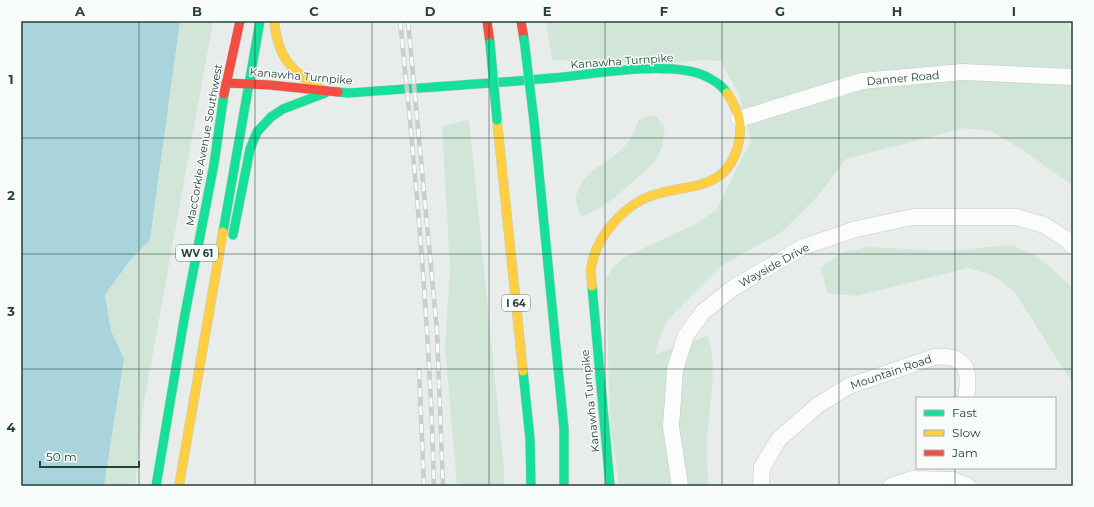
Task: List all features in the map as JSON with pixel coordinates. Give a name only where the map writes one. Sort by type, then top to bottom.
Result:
[{"type":"main road","name":"MacCorkle Avenue Southwest","points":[[156,486],[185,314],[214,164],[226,83],[240,21]]},
{"type":"main road","name":"WV 61","points":[[179,486],[260,21]]},
{"type":"main road","points":[[274,21],[277,44],[293,71],[303,79],[328,92]]},
{"type":"main road","name":"I 64","points":[[487,21],[530,439],[530,486]]},
{"type":"main road","points":[[521,21],[534,121],[564,429],[564,486]]},
{"type":"main road","name":"Kanawha Turnpike","points":[[226,83],[328,92],[368,92],[642,70],[674,69],[691,71],[715,82],[726,91],[735,106],[739,119],[738,144],[734,157],[725,171],[716,178],[699,185],[656,194],[632,206],[619,216],[608,230],[591,268],[593,314],[610,486]]},
{"type":"main road","points":[[213,292],[230,246],[244,186],[247,157],[254,138],[272,116],[284,109],[328,92]]},
{"type":"street","name":"Danner Road","points":[[739,119],[862,81],[962,72],[1073,77]]},
{"type":"street","name":"Wayside Drive","points":[[680,486],[671,427],[675,369],[686,335],[703,312],[733,288],[803,247],[856,229],[913,217],[1016,217],[1044,226],[1066,239],[1073,246]]},
{"type":"street","name":"Mountain Road","points":[[761,486],[762,467],[779,439],[818,405],[848,386],[934,357],[947,356],[956,357],[966,371],[969,380],[966,397]]},
{"type":"street","points":[[891,486],[912,479],[954,478],[968,486]]},
{"type":"green space","points":[[180,21],[213,21],[144,403],[135,486],[104,486],[124,359],[111,331],[105,295],[131,259],[150,240]]},
{"type":"green space","points":[[546,21],[1069,21],[1069,27],[1073,36],[1073,186],[1024,151],[991,131],[965,128],[846,159],[817,197],[782,232],[721,266],[668,320],[661,334],[655,354],[708,336],[711,348],[713,373],[707,437],[709,486],[619,486],[610,420],[606,279],[613,267],[625,257],[695,224],[716,210],[751,141],[739,95],[721,61],[700,60],[663,64],[552,60]]},
{"type":"green space","points":[[655,115],[665,128],[662,148],[653,164],[613,199],[598,209],[581,217],[576,198],[578,189],[582,182],[588,175],[625,146],[639,119]]},
{"type":"green space","points":[[469,120],[504,470],[504,486],[457,486],[445,347],[450,269],[442,126]]},
{"type":"green space","points":[[1012,245],[1038,257],[1073,288],[1073,384],[1014,291],[994,276],[968,268],[856,296],[827,293],[821,267],[842,252],[869,247],[946,251]]},
{"type":"water","points":[[21,21],[180,21],[150,240],[131,259],[105,295],[111,331],[124,359],[104,486],[21,486]]},
{"type":"railway","points":[[400,21],[422,253],[434,486]]},
{"type":"railway","points":[[408,21],[437,331],[443,486]]},
{"type":"railway","points":[[419,370],[424,486]]},
{"type":"traffic: fast","points":[[223,232],[260,21]]},
{"type":"traffic: fast","points":[[524,39],[534,121]]},
{"type":"traffic: fast","points":[[490,43],[497,120]]},
{"type":"traffic: fast","points":[[338,92],[348,93],[476,84],[553,78],[621,70],[673,69],[699,74],[720,85],[727,93]]},
{"type":"traffic: fast","points":[[233,235],[250,149],[257,132],[271,117],[283,109],[325,93]]},
{"type":"traffic: fast","points":[[156,486],[185,314],[214,164],[224,94]]},
{"type":"traffic: fast","points":[[534,121],[564,429],[564,486]]},
{"type":"traffic: fast","points":[[592,286],[610,486]]},
{"type":"traffic: fast","points":[[523,371],[530,439],[531,486]]},
{"type":"traffic: slow","points":[[274,21],[282,54],[287,62],[301,76],[321,89]]},
{"type":"traffic: slow","points":[[592,286],[591,268],[599,244],[614,222],[624,212],[645,198],[695,186],[716,178],[723,173],[733,160],[740,135],[740,126],[737,111],[727,93]]},
{"type":"traffic: slow","points":[[497,120],[523,371]]},
{"type":"traffic: slow","points":[[179,486],[223,232]]},
{"type":"traffic: jam","points":[[224,94],[240,21]]},
{"type":"traffic: jam","points":[[487,21],[490,43]]},
{"type":"traffic: jam","points":[[521,21],[524,39]]},
{"type":"traffic: jam","points":[[226,83],[270,85],[338,92]]}]
